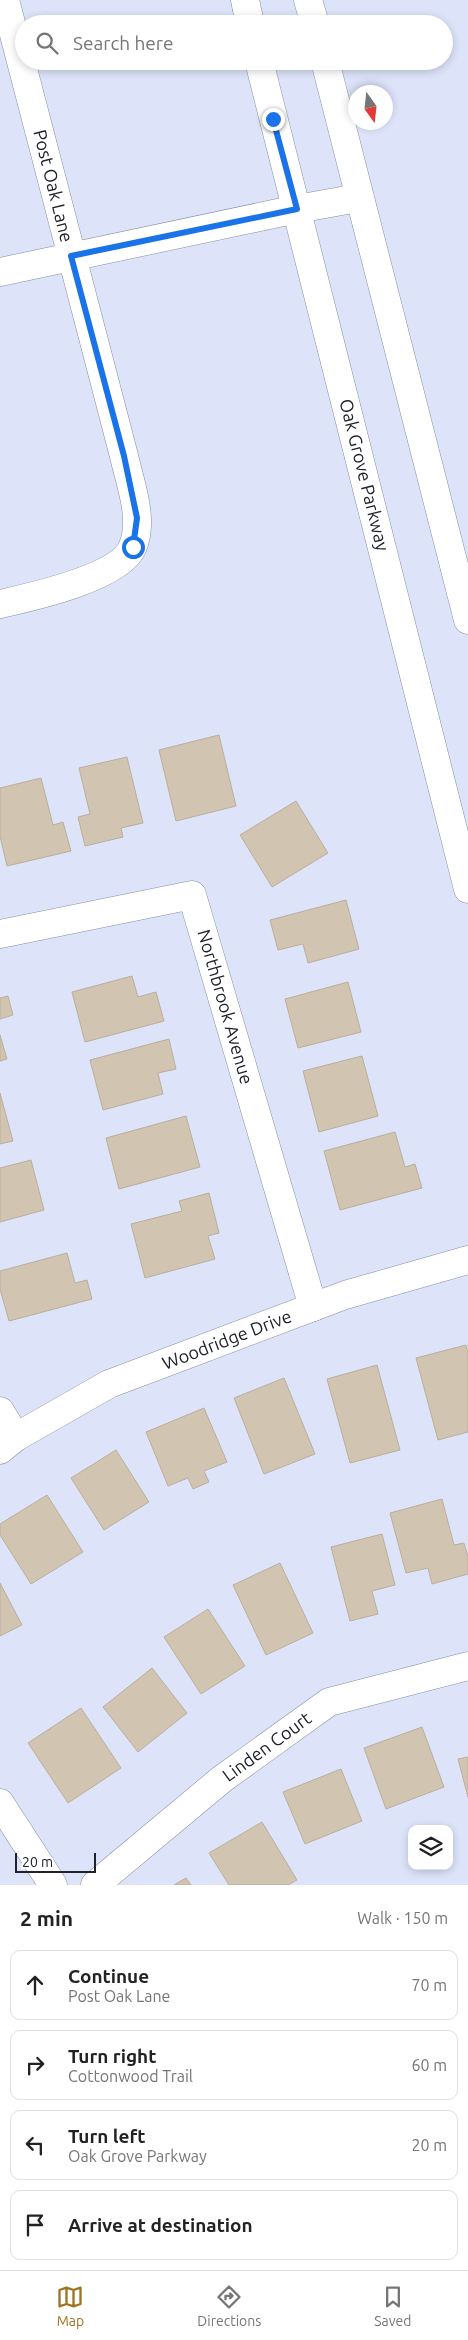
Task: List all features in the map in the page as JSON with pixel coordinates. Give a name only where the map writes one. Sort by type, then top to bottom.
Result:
[{"type":"street","name":"Post Oak Lane","points":[[6,0],[15,35]]},
{"type":"street","points":[[244,0],[248,15]]},
{"type":"street","points":[[308,0],[312,15]]},
{"type":"street","name":"Post Oak Lane","points":[[0,604],[69,586],[118,565],[133,547],[137,518],[124,456],[24,70]]},
{"type":"street","name":"Oak Grove Parkway","points":[[261,70],[468,889]]},
{"type":"street","points":[[327,70],[358,198],[468,620]]},
{"type":"street","points":[[0,272],[297,209],[358,198]]},
{"type":"street","name":"Northbrook Avenue","points":[[0,934],[192,895],[313,1307]]},
{"type":"street","name":"Woodridge Drive","points":[[8,1443],[108,1384],[346,1295],[468,1260]]},
{"type":"street","points":[[0,1411],[8,1443]]},
{"type":"street","name":"Linden Court","points":[[95,1885],[222,1779],[328,1702],[468,1666]]},
{"type":"street","points":[[0,1803],[53,1885]]},
{"type":"building","points":[[219,735],[236,806],[176,821],[159,750]]},
{"type":"building","points":[[127,757],[143,823],[121,828],[123,837],[85,846],[78,817],[90,814],[79,768]]},
{"type":"building","points":[[41,778],[53,825],[63,822],[71,851],[7,866],[0,836],[0,788]]},
{"type":"building","points":[[296,801],[328,853],[272,887],[240,835]]},
{"type":"building","points":[[346,900],[359,949],[308,963],[303,944],[278,950],[270,920]]},
{"type":"building","points":[[132,976],[138,997],[156,992],[164,1021],[85,1042],[72,992]]},
{"type":"building","points":[[348,982],[361,1032],[298,1048],[285,999]]},
{"type":"building","points":[[8,996],[13,1015],[0,1019],[0,998]]},
{"type":"building","points":[[0,1035],[7,1059],[0,1061]]},
{"type":"building","points":[[169,1039],[176,1069],[158,1073],[163,1094],[103,1110],[90,1060]]},
{"type":"building","points":[[362,1056],[378,1116],[319,1132],[303,1071]]},
{"type":"building","points":[[0,1093],[13,1141],[0,1144]]},
{"type":"building","points":[[186,1116],[200,1167],[119,1189],[106,1138]]},
{"type":"building","points":[[395,1132],[405,1167],[415,1164],[422,1188],[340,1210],[324,1151]]},
{"type":"building","points":[[31,1160],[44,1210],[0,1222],[0,1168]]},
{"type":"building","points":[[209,1193],[219,1233],[208,1236],[215,1259],[145,1278],[131,1224],[182,1211],[179,1201]]},
{"type":"building","points":[[67,1253],[75,1283],[87,1280],[92,1299],[9,1321],[0,1289],[0,1271]]},
{"type":"building","points":[[466,1345],[468,1353],[468,1432],[438,1440],[416,1358]]},
{"type":"building","points":[[377,1365],[400,1450],[350,1463],[327,1379]]},
{"type":"building","points":[[284,1378],[315,1454],[264,1474],[234,1398]]},
{"type":"building","points":[[204,1408],[227,1462],[204,1471],[209,1482],[193,1489],[188,1478],[168,1486],[146,1432]]},
{"type":"building","points":[[116,1450],[149,1502],[104,1530],[71,1478]]},
{"type":"building","points":[[47,1495],[83,1552],[31,1584],[0,1535],[0,1524]]},
{"type":"building","points":[[442,1499],[454,1545],[464,1543],[468,1557],[468,1574],[432,1584],[428,1568],[406,1573],[390,1513]]},
{"type":"building","points":[[382,1534],[395,1585],[372,1591],[378,1614],[350,1621],[331,1547]]},
{"type":"building","points":[[280,1563],[313,1633],[266,1655],[233,1585]]},
{"type":"building","points":[[0,1583],[22,1625],[0,1636]]},
{"type":"building","points":[[208,1609],[245,1666],[201,1694],[164,1637]]},
{"type":"building","points":[[152,1668],[187,1713],[138,1752],[103,1707]]},
{"type":"building","points":[[81,1708],[121,1768],[68,1803],[28,1743]]},
{"type":"building","points":[[422,1727],[444,1787],[386,1809],[364,1748]]},
{"type":"building","points":[[468,1757],[468,1797],[458,1759]]},
{"type":"building","points":[[341,1769],[362,1821],[305,1844],[283,1792]]},
{"type":"building","points":[[262,1822],[297,1880],[288,1885],[229,1885],[209,1853]]},
{"type":"building","points":[[186,1878],[191,1885],[174,1885]]},
{"type":"route","points":[[133,547],[137,518],[124,456],[71,256],[297,209],[273,119]]}]
